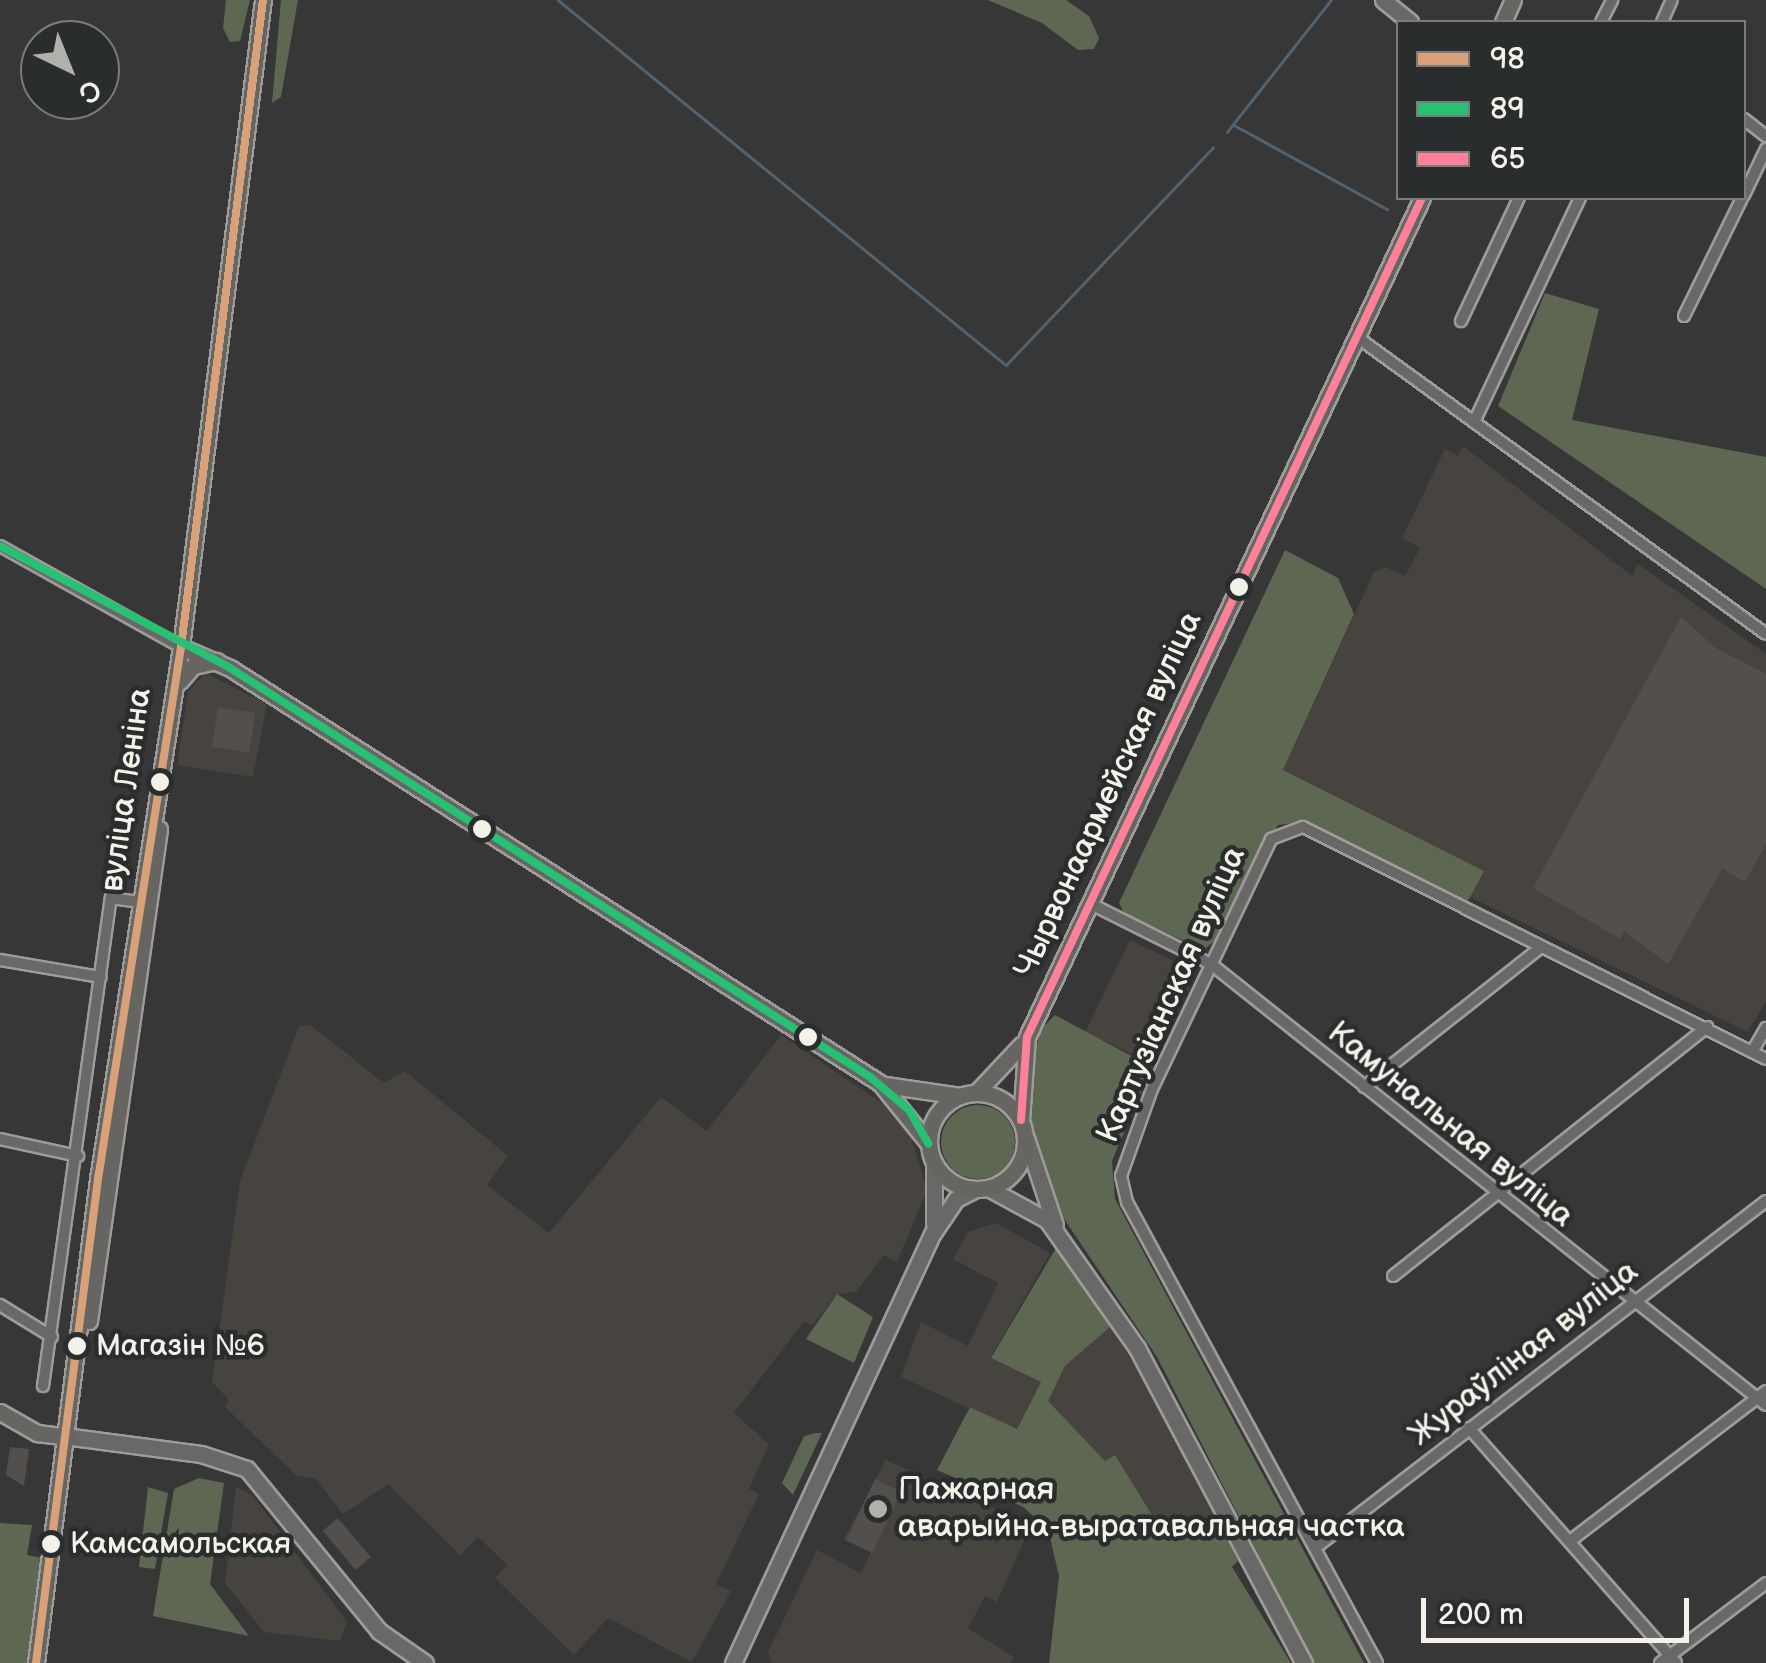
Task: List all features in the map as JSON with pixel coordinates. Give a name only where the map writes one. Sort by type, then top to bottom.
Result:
[{"type":"main road","points":[[263,0],[181,647],[216,661],[880,1083],[929,1144],[934,1163],[933,1233]]},
{"type":"main road","points":[[1383,0],[1408,20]]},
{"type":"main road","name":"Чырвонаармейская вуліца","points":[[968,1095],[1027,1037],[1421,200]]},
{"type":"main road","name":"вуліца Леніна","points":[[144,903],[180,681],[181,647]]},
{"type":"main road","name":"вуліца Леніна","points":[[39,1663],[181,647]]},
{"type":"main road","points":[[180,681],[193,666],[216,661]]},
{"type":"main road","name":"Чырвонаармейская вуліца","points":[[1021,1120],[1027,1037]]},
{"type":"main road","points":[[880,1083],[968,1095],[1010,1106],[1021,1120],[1059,1234],[1172,1406],[1304,1663]]},
{"type":"main road","points":[[929,1144],[937,1115],[968,1095]]},
{"type":"main road","points":[[733,1663],[933,1233],[956,1199],[1016,1170],[1026,1138]]},
{"type":"main road","points":[[934,1163],[952,1182],[1030,1208],[1059,1234]]},
{"type":"main road","points":[[0,1412],[37,1433],[201,1454],[248,1470],[379,1631],[425,1663]]},
{"type":"street","points":[[1746,121],[1766,136]]},
{"type":"street","points":[[1746,190],[1766,149]]},
{"type":"street","points":[[1461,322],[1518,200]]},
{"type":"street","points":[[1474,422],[1579,200]]},
{"type":"street","points":[[1684,316],[1741,200]]},
{"type":"street","points":[[1357,338],[1766,634]]},
{"type":"street","points":[[0,546],[181,647]]},
{"type":"street","name":"Картузіанская вуліца","points":[[1377,1663],[1127,1202],[1121,1176],[1124,1154],[1271,839],[1303,827],[1766,1060]]},
{"type":"street","points":[[44,1386],[111,898],[144,903]]},
{"type":"street","name":"Камунальная вуліца","points":[[1089,904],[1211,964],[1630,1303],[1763,1398]]},
{"type":"street","points":[[1364,1087],[1541,947]]},
{"type":"street","points":[[0,960],[101,977]]},
{"type":"street","points":[[1393,1276],[1707,1027]]},
{"type":"street","points":[[1752,1052],[1766,1028]]},
{"type":"street","points":[[0,1139],[78,1156]]},
{"type":"street","name":"Жураўліная вуліца","points":[[1314,1548],[1766,1201]]},
{"type":"street","points":[[0,1304],[52,1337]]},
{"type":"street","points":[[1570,1541],[1763,1398]]},
{"type":"street","points":[[1469,1428],[1669,1660],[1766,1583]]},
{"type":"shaded area","points":[[1463,446],[1632,576],[1638,564],[1766,654],[1766,1001],[1748,1032],[1470,897],[1484,871],[1283,770],[1374,572],[1386,567],[1405,576],[1420,548],[1402,538],[1445,449],[1458,456]]},
{"type":"shaded area","points":[[205,673],[267,704],[253,777],[177,765],[188,692]]},
{"type":"shaded area","points":[[1130,940],[1197,972],[1152,1064],[1085,1032]]},
{"type":"shaded area","points":[[310,1025],[384,1083],[405,1071],[508,1156],[487,1185],[549,1233],[661,1097],[707,1131],[781,1035],[906,1119],[927,1190],[897,1262],[884,1255],[856,1292],[836,1295],[812,1326],[804,1321],[734,1413],[769,1444],[749,1489],[759,1494],[716,1584],[731,1591],[692,1662],[608,1618],[574,1655],[495,1578],[507,1565],[478,1537],[460,1555],[388,1484],[343,1514],[316,1479],[297,1476],[225,1407],[229,1400],[212,1382],[240,1181],[299,1026]]},
{"type":"shaded area","points":[[996,1223],[1050,1253],[991,1357],[1041,1382],[1016,1430],[901,1377],[921,1322],[968,1346],[998,1283],[953,1259],[968,1232]]},
{"type":"shaded area","points":[[1111,1326],[1217,1506],[1215,1515],[1168,1542],[1115,1456],[1106,1462],[1047,1401],[1065,1366]]},
{"type":"shaded area","points":[[886,1460],[1031,1525],[997,1602],[985,1596],[968,1628],[1014,1657],[1011,1663],[772,1663],[768,1652],[817,1550],[861,1573],[871,1552],[844,1539]]},
{"type":"shaded area","points":[[236,1486],[253,1496],[347,1622],[340,1641],[264,1632],[225,1583]]},
{"type":"green space","points":[[226,0],[250,0],[240,41],[230,42],[223,28]]},
{"type":"green space","points":[[281,0],[298,0],[281,97],[272,103]]},
{"type":"green space","points":[[988,0],[1066,0],[1089,16],[1099,38],[1094,49],[1078,50],[1042,23]]},
{"type":"green space","points":[[1545,293],[1599,309],[1572,420],[1766,457],[1766,589],[1498,406]]},
{"type":"green space","points":[[1285,550],[1338,578],[1354,614],[1283,770],[1484,871],[1468,901],[1305,822],[1278,825],[1218,939],[1203,950],[1124,913],[1119,903]]},
{"type":"green space","points":[[1055,1015],[1152,1067],[1112,1161],[1115,1199],[1364,1663],[1314,1663],[1157,1357],[1050,1198],[1023,1099],[1041,1029]]},
{"type":"green space","points":[[978,1105],[1004,1116],[1015,1142],[1004,1168],[978,1179],[952,1168],[941,1142],[952,1116]]},
{"type":"green space","points":[[1056,1248],[1111,1326],[1065,1366],[1048,1401],[1105,1461],[1115,1455],[1168,1541],[1215,1515],[1238,1561],[1232,1567],[1291,1663],[1049,1663],[1059,1576],[1048,1529],[1023,1507],[937,1470],[970,1407],[1017,1429],[1041,1382],[991,1358]]},
{"type":"green space","points":[[837,1294],[873,1317],[854,1363],[806,1339]]},
{"type":"green space","points":[[822,1433],[793,1495],[782,1483],[804,1436]]},
{"type":"green space","points":[[199,1478],[224,1483],[210,1584],[249,1636],[153,1616],[174,1489]]},
{"type":"green space","points":[[148,1487],[168,1493],[155,1569],[139,1567]]},
{"type":"green space","points":[[0,1523],[32,1525],[27,1555],[42,1558],[28,1663],[0,1663]]},
{"type":"building","points":[[1681,617],[1717,649],[1766,674],[1766,844],[1745,882],[1722,869],[1668,964],[1624,931],[1620,939],[1533,888]]},
{"type":"building","points":[[218,707],[256,713],[249,752],[212,747]]},
{"type":"building","points":[[10,1447],[29,1449],[24,1486],[6,1475]]},
{"type":"building","name":"Пажарная аварыйна-выратавальная частка","points":[[875,1479],[901,1491],[873,1553],[846,1541]]},
{"type":"building","points":[[338,1518],[371,1557],[355,1570],[323,1531]]},
{"type":"waterway","points":[[558,0],[1006,365],[1213,148]]},
{"type":"waterway","points":[[1227,132],[1331,0]]},
{"type":"waterway","points":[[1234,125],[1387,209]]},
{"type":"transit line","name":"98","points":[[36,1663],[99,1173],[181,647],[263,0]]},
{"type":"transit line","name":"65","points":[[1021,1120],[1027,1037],[1421,200]]},
{"type":"transit line","name":"89","points":[[0,546],[230,668],[870,1077],[909,1110],[929,1144]]},
{"type":"place","name":"Магазін №6","points":[[77,1346]]},
{"type":"place","name":"Пажарная аварыйна-выратавальная частка","points":[[878,1509]]},
{"type":"place","name":"Камсамольская","points":[[51,1544]]}]
